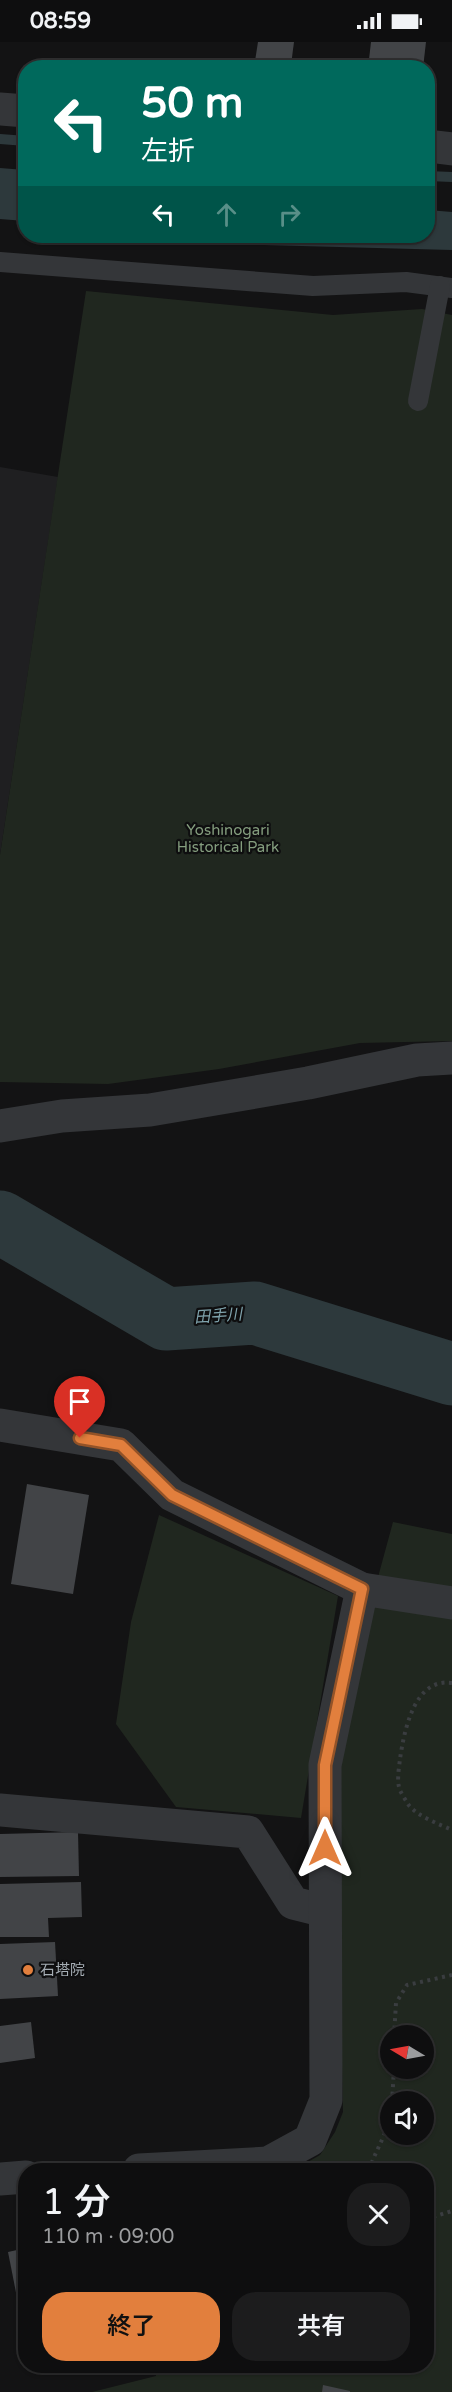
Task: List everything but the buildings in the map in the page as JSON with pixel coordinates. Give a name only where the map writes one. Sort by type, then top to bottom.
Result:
[{"type":"street","points":[[0,109],[18,110]]},
{"type":"street","points":[[435,147],[452,148]]},
{"type":"street","points":[[0,1126],[62,1116],[150,1110],[308,1083],[417,1060],[452,1058]]},
{"type":"street","points":[[0,1425],[121,1445],[172,1495],[362,1589],[452,1603]]},
{"type":"street","points":[[268,2163],[310,2140],[326,2100],[325,1765],[362,1589]]},
{"type":"street","points":[[0,1810],[248,1832],[293,1903],[326,1911]]},
{"type":"street","points":[[0,2179],[18,2178]]},
{"type":"lane","points":[[0,262],[313,286],[406,282],[446,287],[418,401]]},
{"type":"path","points":[[452,1683],[444,1682],[427,1689],[415,1705],[404,1730],[399,1788],[410,1806],[452,1830]]},
{"type":"path","points":[[394,2025],[396,2003],[407,1985],[452,1975]]},
{"type":"path","points":[[371,2163],[380,2145]]},
{"type":"path","points":[[434,2217],[452,2211]]},
{"type":"shaded area","points":[[0,168],[18,169],[18,220],[0,219]]},
{"type":"shaded area","points":[[435,211],[452,212],[452,250],[215,243],[435,243]]},
{"type":"shaded area","points":[[0,467],[58,477],[0,855]]},
{"type":"green space","name":"Yoshinogari Historical Park","points":[[86,291],[333,315],[422,309],[452,315],[452,1041],[360,1043],[219,1069],[108,1084],[0,1082],[0,855]]},
{"type":"green space","points":[[159,1515],[338,1596],[301,1818],[176,1807],[116,1724],[131,1622]]},
{"type":"green space","points":[[393,1522],[452,1534],[452,2392],[92,2392],[156,2376],[156,2373],[434,2373],[434,2163],[306,2163],[320,2155],[335,2132],[343,2112],[339,1932],[341,1762],[365,1625]]},
{"type":"waterway","points":[[0,139],[18,140]]},
{"type":"waterway","points":[[435,176],[452,177]]},
{"type":"waterway","name":"田手川","points":[[0,1222],[166,1319],[255,1313],[452,1374]]},
{"type":"place","name":"石塔院","points":[[28,1970]]},
{"type":"route","points":[[80,1438],[121,1445],[172,1495],[362,1589],[325,1765],[325,1848]]}]
